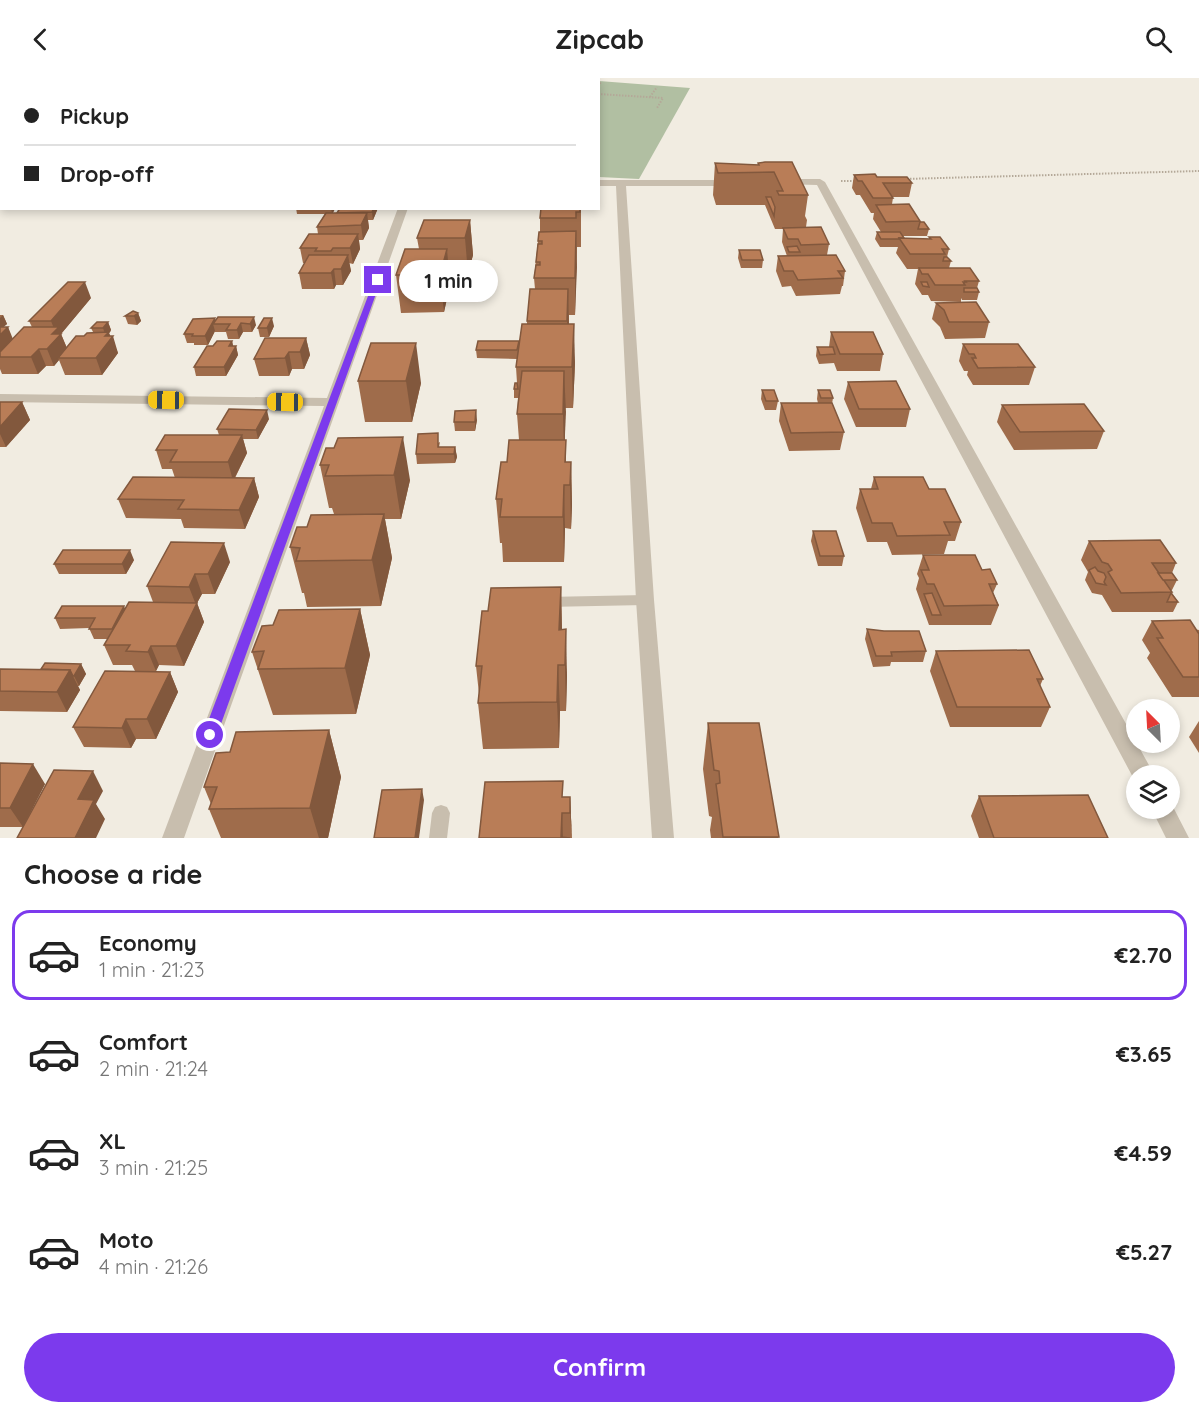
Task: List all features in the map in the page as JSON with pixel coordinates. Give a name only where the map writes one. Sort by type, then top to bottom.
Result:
[{"type":"street","points":[[773,182],[820,182],[1138,765]]},
{"type":"street","points":[[600,183],[750,183]]},
{"type":"street","points":[[621,184],[645,600],[663,838]]},
{"type":"street","points":[[173,838],[402,210]]},
{"type":"street","points":[[0,398],[333,402]]},
{"type":"street","points":[[1168,819],[1178,838]]},
{"type":"lane","points":[[531,602],[645,600]]},
{"type":"lane","points":[[438,838],[441,813]]},
{"type":"path","points":[[650,97],[657,87]]},
{"type":"path","points":[[600,98],[603,94],[663,98],[657,108]]},
{"type":"path","points":[[903,179],[1199,171]]},
{"type":"path","points":[[820,182],[867,180]]},
{"type":"green space","points":[[600,81],[690,88],[639,179],[600,177]]},
{"type":"building","points":[[792,162],[808,195],[779,195],[777,191],[783,191],[774,172],[718,173],[715,163],[759,165],[758,163]]},
{"type":"building","points":[[875,174],[877,177],[907,177],[912,183],[883,183],[893,198],[873,198],[862,181],[858,181],[854,175]]},
{"type":"building","points":[[766,197],[771,197],[775,207],[774,216]]},
{"type":"building","points":[[909,204],[920,221],[886,222],[876,205]]},
{"type":"building","points":[[339,210],[373,210],[372,212],[337,213]]},
{"type":"building","points":[[541,210],[580,210],[576,212],[576,218],[540,218]]},
{"type":"building","points":[[326,213],[367,213],[361,225],[317,227]]},
{"type":"building","points":[[424,220],[470,220],[465,238],[417,238]]},
{"type":"building","points":[[920,222],[924,222],[929,229],[918,229]]},
{"type":"building","points":[[821,227],[829,244],[801,245],[798,239],[788,239],[783,228]]},
{"type":"building","points":[[576,231],[575,278],[534,278],[536,265],[540,265],[540,262],[536,262],[538,244],[542,244],[542,241],[538,241],[539,232]]},
{"type":"building","points":[[877,232],[900,232],[904,238],[881,239]]},
{"type":"building","points":[[309,234],[358,234],[350,248],[315,251],[317,248],[300,248]]},
{"type":"building","points":[[929,237],[940,237],[949,249],[942,249],[945,254],[910,254],[899,238],[931,239]]},
{"type":"building","points":[[797,246],[800,252],[789,252],[787,247]]},
{"type":"building","points":[[405,249],[447,249],[440,275],[396,275]]},
{"type":"building","points":[[739,250],[760,250],[763,260],[742,260]]},
{"type":"building","points":[[309,255],[348,255],[341,269],[334,269],[331,273],[299,273]]},
{"type":"building","points":[[836,255],[845,271],[838,271],[843,278],[798,280],[793,271],[784,271],[778,256]]},
{"type":"building","points":[[919,268],[970,268],[979,281],[965,281],[963,282],[965,285],[935,285],[928,274],[922,274]]},
{"type":"building","points":[[68,282],[85,282],[51,321],[29,321]]},
{"type":"building","points":[[921,282],[927,282],[929,287],[923,286]]},
{"type":"building","points":[[964,288],[977,288],[979,292],[964,292]]},
{"type":"building","points":[[530,289],[568,289],[567,321],[527,321]]},
{"type":"building","points":[[976,302],[989,322],[949,322],[944,310],[936,303]]},
{"type":"building","points":[[133,311],[138,313],[134,316],[125,316]]},
{"type":"building","points":[[218,317],[254,317],[250,324],[241,323],[237,330],[226,330],[230,324],[213,324]]},
{"type":"building","points":[[215,318],[205,336],[184,334],[193,319]]},
{"type":"building","points":[[264,318],[272,318],[267,328],[258,328]]},
{"type":"building","points":[[97,322],[108,322],[103,328],[91,328]]},
{"type":"building","points":[[522,324],[574,324],[572,367],[516,367]]},
{"type":"building","points":[[0,327],[8,327],[0,335]]},
{"type":"building","points":[[24,327],[59,327],[52,334],[61,334],[47,349],[39,349],[31,357],[0,357],[0,352]]},
{"type":"building","points":[[109,332],[105,336],[113,336],[96,358],[58,358],[76,336]]},
{"type":"building","points":[[831,332],[873,332],[883,354],[840,354]]},
{"type":"building","points":[[265,338],[306,338],[300,352],[289,352],[285,358],[254,359]]},
{"type":"building","points":[[217,341],[232,341],[229,346],[236,346],[224,367],[194,367],[207,346],[213,346]]},
{"type":"building","points":[[478,341],[519,341],[517,350],[476,350]]},
{"type":"building","points":[[371,343],[416,343],[406,381],[358,381]]},
{"type":"building","points":[[963,344],[1018,344],[1035,367],[978,368],[972,358],[976,358],[974,354],[969,354]]},
{"type":"building","points":[[817,347],[833,347],[835,354],[820,355]]},
{"type":"building","points":[[522,371],[564,371],[563,414],[517,414]]},
{"type":"building","points":[[896,381],[910,409],[859,409],[848,382]]},
{"type":"building","points":[[762,390],[774,390],[778,401],[766,401]]},
{"type":"building","points":[[818,390],[830,390],[833,398],[821,398]]},
{"type":"building","points":[[0,402],[22,402],[0,427]]},
{"type":"building","points":[[781,403],[832,403],[844,432],[791,433]]},
{"type":"building","points":[[1084,404],[1104,431],[1020,432],[1002,405]]},
{"type":"building","points":[[229,409],[267,410],[256,430],[217,429]]},
{"type":"building","points":[[476,410],[475,422],[454,422],[455,411]]},
{"type":"building","points":[[438,433],[438,447],[455,447],[454,454],[416,454],[418,434]]},
{"type":"building","points":[[165,435],[242,435],[228,462],[170,462],[177,450],[156,450]]},
{"type":"building","points":[[403,437],[394,475],[325,476],[329,465],[320,465],[326,448],[334,448],[338,438]]},
{"type":"building","points":[[509,440],[566,440],[565,462],[571,462],[570,485],[564,485],[563,517],[500,517],[502,499],[496,499],[501,462],[507,462]]},
{"type":"building","points":[[133,477],[254,478],[239,510],[178,509],[184,500],[118,499]]},
{"type":"building","points":[[874,477],[923,477],[929,489],[945,489],[961,522],[944,522],[950,535],[897,536],[892,523],[872,523],[860,489],[878,489]]},
{"type":"building","points":[[384,514],[372,560],[296,561],[300,548],[290,547],[297,527],[307,527],[311,515]]},
{"type":"building","points":[[813,531],[836,531],[844,556],[820,556]]},
{"type":"building","points":[[1160,540],[1176,563],[1152,563],[1172,592],[1121,593],[1108,572],[1112,570],[1108,564],[1102,562],[1089,541]]},
{"type":"building","points":[[171,542],[224,543],[208,574],[195,574],[189,587],[147,586]]},
{"type":"building","points":[[63,550],[130,550],[122,564],[54,564]]},
{"type":"building","points":[[923,555],[975,555],[982,570],[990,569],[997,584],[989,584],[998,605],[944,606],[934,584],[927,584],[921,570],[929,570]]},
{"type":"building","points":[[1095,567],[1104,573],[1106,585],[1096,583],[1089,570]]},
{"type":"building","points":[[1158,573],[1172,573],[1177,580],[1163,580]]},
{"type":"building","points":[[561,587],[559,630],[566,629],[565,665],[558,665],[557,702],[478,703],[482,666],[476,666],[482,611],[488,611],[491,588]]},
{"type":"building","points":[[932,593],[941,615],[932,615],[924,594]]},
{"type":"building","points":[[1171,593],[1178,602],[1167,602]]},
{"type":"building","points":[[129,602],[197,603],[176,646],[151,646],[148,652],[126,651],[130,645],[104,645]]},
{"type":"building","points":[[62,606],[124,606],[112,629],[89,629],[95,618],[55,618]]},
{"type":"building","points":[[360,609],[345,668],[258,669],[264,651],[252,652],[262,626],[273,625],[279,610]]},
{"type":"building","points":[[1190,620],[1199,634],[1199,677],[1183,677],[1157,638],[1163,638],[1152,621]]},
{"type":"building","points":[[867,629],[919,631],[926,651],[891,652],[892,656],[876,656]]},
{"type":"building","points":[[1029,650],[1043,679],[1037,679],[1050,707],[957,707],[936,651]]},
{"type":"building","points":[[45,663],[81,664],[73,676],[70,670],[41,669]]},
{"type":"building","points":[[0,669],[70,670],[57,692],[0,691]]},
{"type":"building","points":[[105,671],[170,672],[147,719],[126,719],[122,728],[73,727]]},
{"type":"building","points":[[708,723],[759,723],[779,837],[723,837],[716,784],[720,783],[719,771],[714,770]]},
{"type":"building","points":[[329,730],[310,808],[209,809],[217,787],[204,787],[216,753],[230,752],[236,732]]},
{"type":"building","points":[[0,763],[33,764],[10,808],[0,808]]},
{"type":"building","points":[[54,770],[93,771],[78,799],[94,800],[75,838],[17,838]]},
{"type":"building","points":[[563,781],[562,797],[570,797],[570,813],[562,813],[561,837],[570,838],[479,838],[485,782]]},
{"type":"building","points":[[422,789],[415,838],[374,838],[382,790]]},
{"type":"building","points":[[1088,795],[1108,838],[994,838],[979,796]]},
{"type":"route","points":[[210,735],[378,280]]}]
